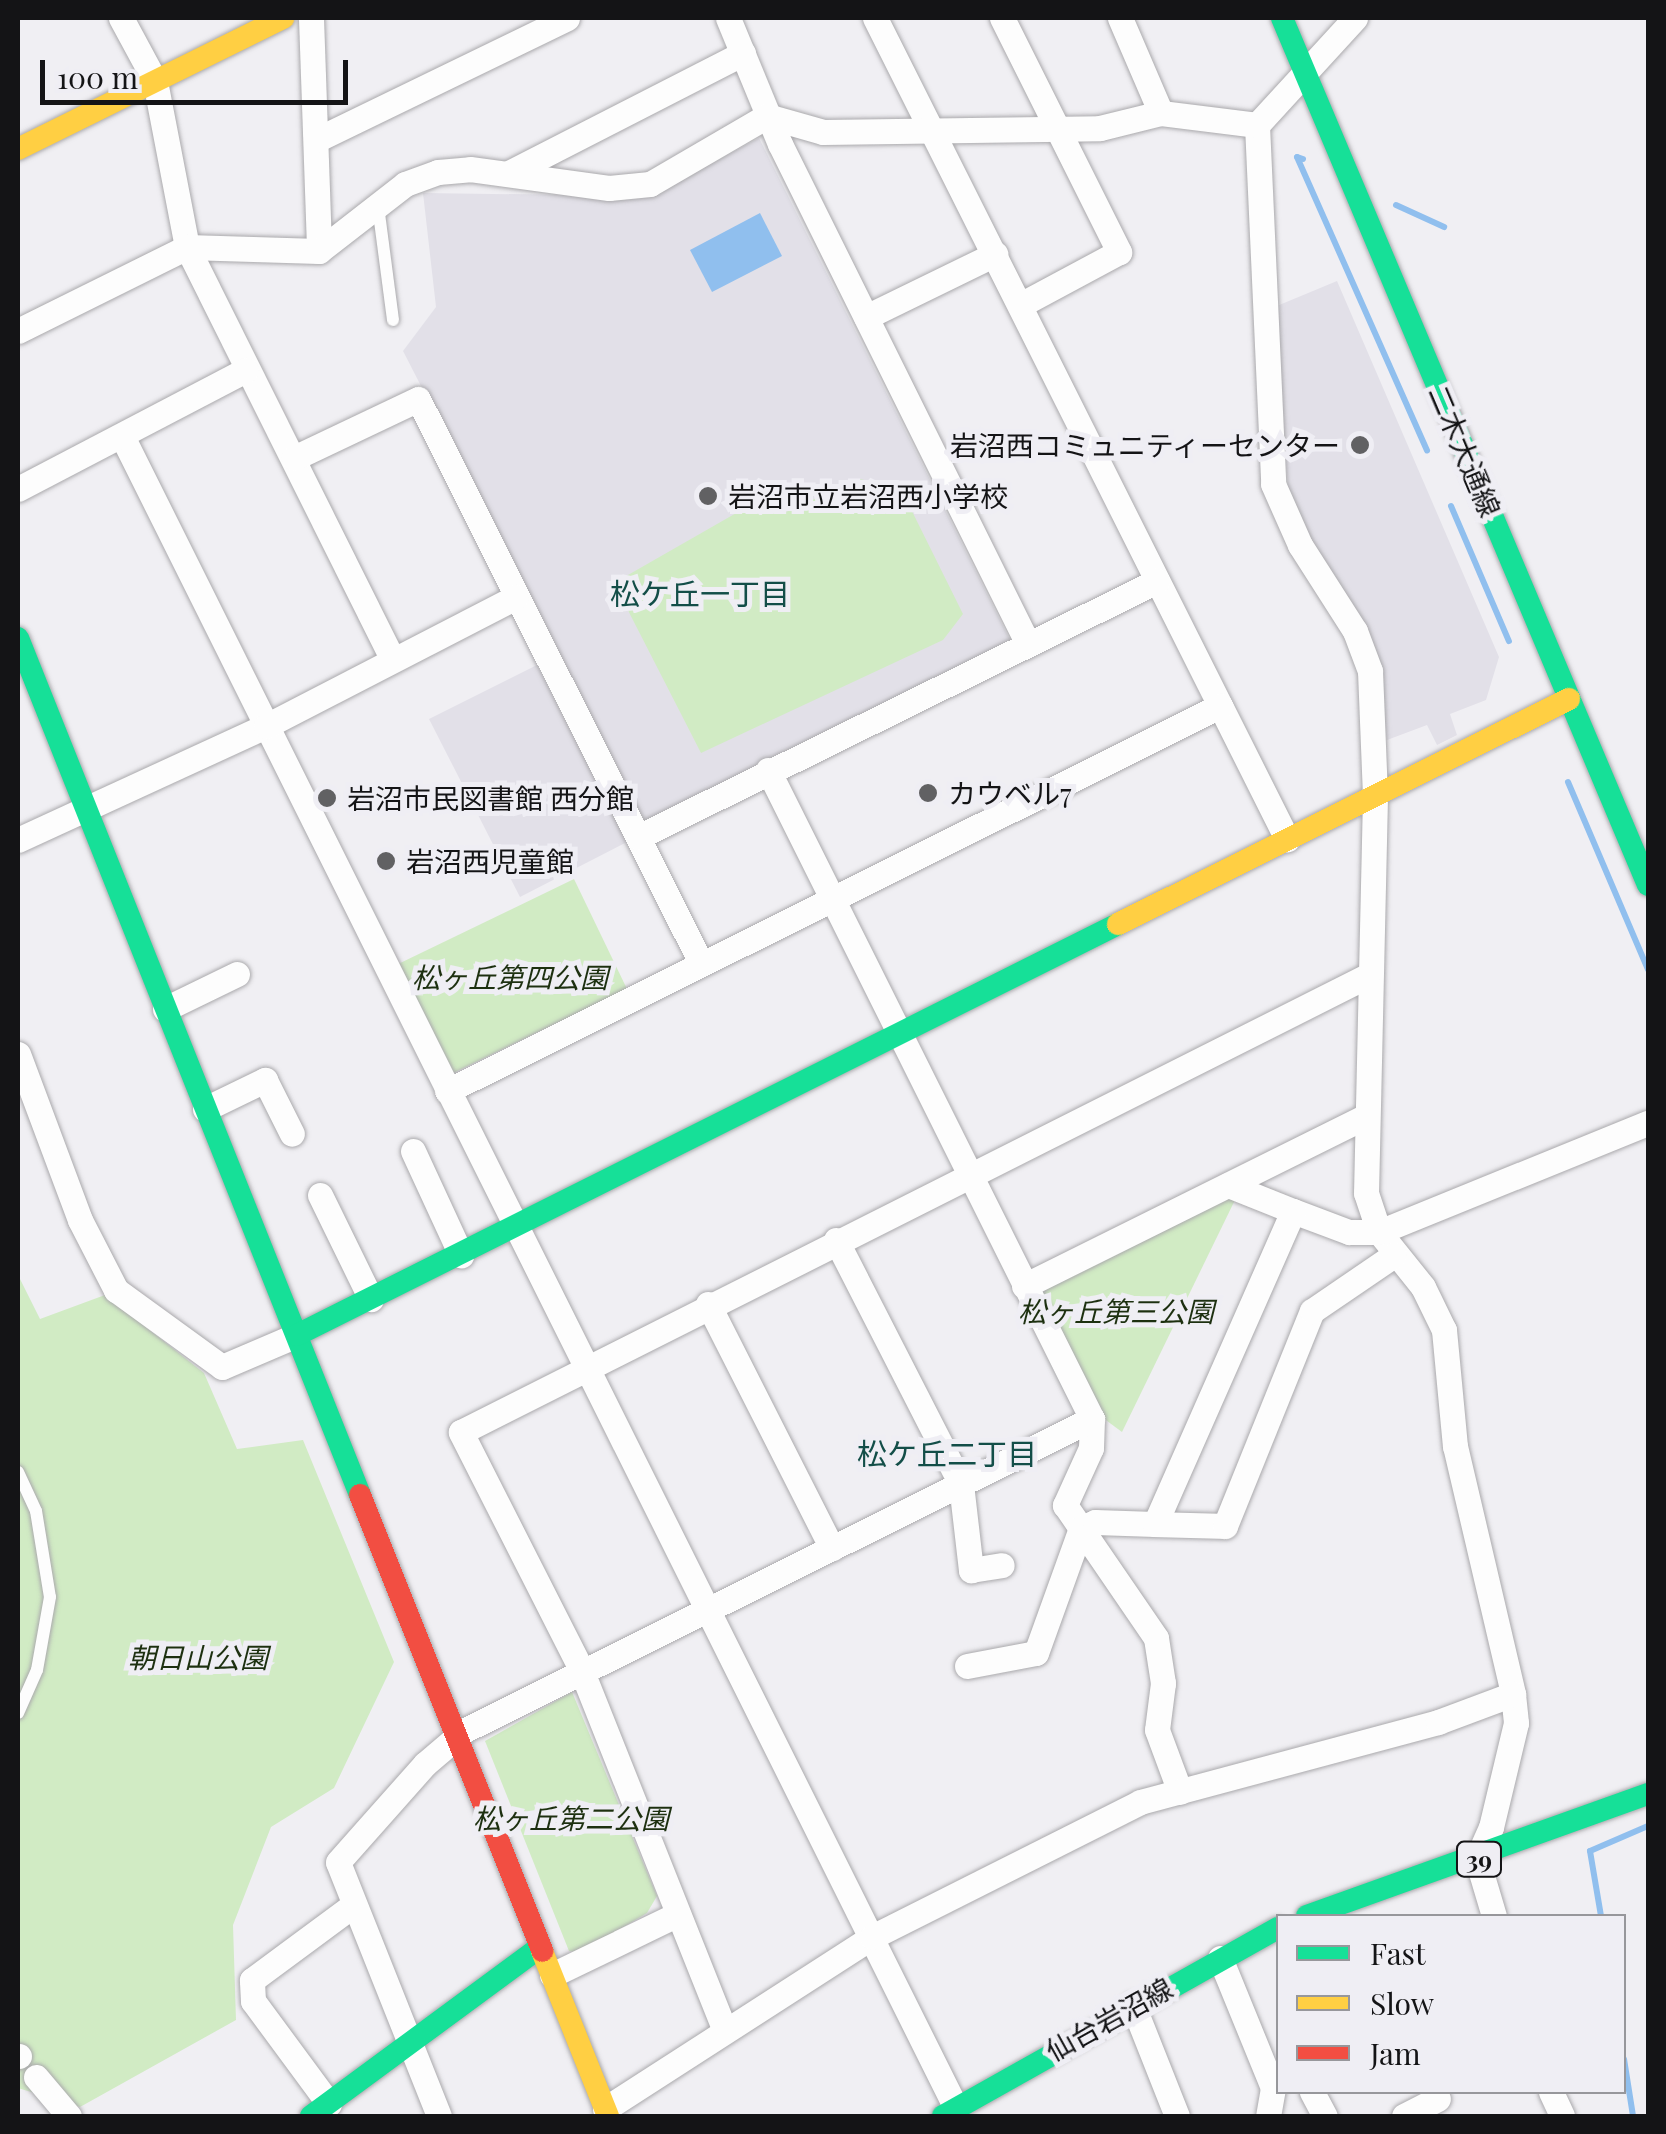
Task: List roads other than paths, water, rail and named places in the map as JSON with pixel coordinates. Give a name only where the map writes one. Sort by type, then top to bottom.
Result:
[{"type":"street","points":[[121,18],[155,81],[187,246],[392,660]]},
{"type":"street","points":[[18,149],[283,18]]},
{"type":"street","points":[[311,18],[318,251]]},
{"type":"street","points":[[316,140],[567,18]]},
{"type":"street","points":[[728,18],[766,116],[1027,642]]},
{"type":"street","points":[[875,18],[1287,839]]},
{"type":"street","points":[[1002,18],[1119,252],[1020,305]]},
{"type":"street","points":[[1120,18],[1161,113]]},
{"type":"street","name":"二木大通線","points":[[1282,18],[1648,885]]},
{"type":"street","points":[[1355,18],[1307,75],[1257,125],[1273,484],[1370,671],[1374,797],[1362,1170],[1379,1232],[1423,1287],[1444,1330],[1455,1446],[1513,1694],[1516,1724],[1492,1828],[1477,1859],[1493,1914]]},
{"type":"street","points":[[508,173],[743,53]]},
{"type":"street","points":[[18,331],[187,246],[318,251],[404,184],[438,172],[508,173],[555,184],[650,184],[766,116],[822,132],[1058,130],[1161,113],[1257,125]]},
{"type":"street","points":[[866,317],[994,254]]},
{"type":"street","points":[[18,489],[246,370]]},
{"type":"street","points":[[294,458],[418,398],[701,963]]},
{"type":"street","points":[[122,436],[514,1229],[872,1938],[949,2112]]},
{"type":"street","points":[[638,838],[768,770],[1158,581]]},
{"type":"street","points":[[18,840],[88,812],[266,726],[516,597]]},
{"type":"street","points":[[18,638],[607,2113],[725,2031],[872,1938],[1140,1802],[1438,1722],[1513,1694]]},
{"type":"street","points":[[18,1054],[80,1220],[116,1290],[222,1368],[514,1229],[1569,699]]},
{"type":"street","points":[[447,1091],[1220,706]]},
{"type":"street","points":[[768,770],[1092,1419],[1091,1448],[1065,1505],[1156,1638],[1163,1683],[1158,1730],[1180,1792]]},
{"type":"street","points":[[165,1009],[237,974]]},
{"type":"street","points":[[725,2031],[582,1670],[461,1432],[584,1366],[1367,976]]},
{"type":"street","points":[[205,1108],[265,1080],[292,1134]]},
{"type":"street","points":[[1024,1286],[1364,1116]]},
{"type":"street","points":[[1228,1184],[1348,1232],[1379,1232],[1648,1123]]},
{"type":"street","points":[[412,1152],[461,1255]]},
{"type":"street","points":[[320,1195],[371,1299]]},
{"type":"street","points":[[1155,1524],[1293,1211]]},
{"type":"street","points":[[836,1240],[962,1484],[971,1570],[1002,1565]]},
{"type":"street","points":[[967,1666],[1036,1653],[1080,1528],[1095,1522],[1225,1526],[1312,1311],[1394,1255]]},
{"type":"street","points":[[708,1304],[832,1548]]},
{"type":"street","points":[[439,2116],[352,1906],[338,1862],[455,1736],[1092,1419]]},
{"type":"street","name":"39","points":[[1312,1914],[1477,1859],[1648,1794]]},
{"type":"street","points":[[352,1906],[252,1980],[253,2000],[320,2110],[540,1946]]},
{"type":"street","points":[[552,1975],[678,1914]]},
{"type":"street","name":"仙台岩沼線","points":[[949,2112],[1133,2005],[1276,1929]]},
{"type":"street","points":[[1220,1958],[1276,2088],[1268,2116]]},
{"type":"street","points":[[1133,2005],[1178,2116]]},
{"type":"street","points":[[36,2077],[70,2116]]},
{"type":"street","points":[[1313,2094],[1325,2116]]},
{"type":"street","points":[[1404,2116],[1440,2102]]},
{"type":"lane","points":[[378,206],[393,320]]},
{"type":"lane","points":[[18,1472],[36,1510],[50,1597],[37,1670],[19,1713]]},
{"type":"lane","points":[[18,1694],[19,1713]]},
{"type":"lane","points":[[18,2055],[36,2077]]},
{"type":"water","points":[[760,213],[782,256],[712,292],[690,250]]},
{"type":"waterway","points":[[1303,159],[1297,157],[1427,450]]},
{"type":"waterway","points":[[1396,205],[1444,227]]},
{"type":"waterway","points":[[1451,506],[1509,641]]},
{"type":"waterway","points":[[1568,782],[1648,970]]},
{"type":"waterway","points":[[1601,1914],[1590,1851],[1648,1826]]},
{"type":"waterway","points":[[1626,2072],[1633,2116]]},
{"type":"place","name":"岩沼西コミュニティーセンター","points":[[1360,445]]},
{"type":"place","name":"岩沼市立岩沼西小学校","points":[[708,496]]},
{"type":"place","name":"カウベル7","points":[[928,793]]},
{"type":"place","name":"岩沼市民図書館 西分館","points":[[327,798]]},
{"type":"place","name":"岩沼西児童館","points":[[386,861]]},
{"type":"district","name":"松ケ丘一丁目","points":[[700,593]]},
{"type":"district","name":"松ケ丘二丁目","points":[[947,1453]]},
{"type":"park label","name":"松ヶ丘第四公園","points":[[510,977]]},
{"type":"park label","name":"松ヶ丘第三公園","points":[[1116,1311]]},
{"type":"park label","name":"朝日山公園","points":[[198,1657]]},
{"type":"park label","name":"松ヶ丘第二公園","points":[[571,1818]]}]
